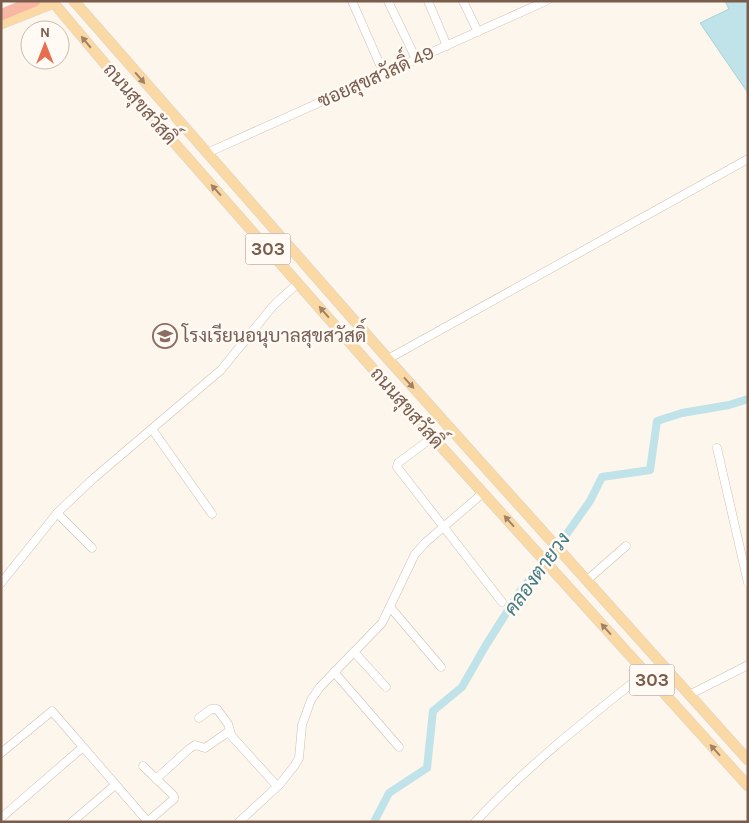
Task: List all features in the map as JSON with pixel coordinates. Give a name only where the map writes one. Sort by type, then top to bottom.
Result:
[{"type":"highway","points":[[1,15],[35,1]]},
{"type":"main road","name":"ถนนสุขสวัสดิ์","points":[[74,1],[206,154],[388,359],[748,760]]},
{"type":"main road","name":"ถนนสุขสวัสดิ์","points":[[53,2],[106,66],[433,437],[748,786]]},
{"type":"main road","points":[[1,24],[53,2]]},
{"type":"main road","points":[[483,493],[497,481]]},
{"type":"street","points":[[352,1],[384,74]]},
{"type":"street","points":[[388,1],[416,60]]},
{"type":"street","points":[[428,1],[447,46]]},
{"type":"street","points":[[463,1],[478,32]]},
{"type":"street","name":"ซอยสุขสวัสดิ์ 49","points":[[206,154],[546,1]]},
{"type":"street","points":[[388,359],[748,159]]},
{"type":"street","points":[[1,583],[57,513],[94,478],[221,370],[273,306],[298,283]]},
{"type":"street","points":[[152,428],[212,514]]},
{"type":"street","points":[[433,437],[398,463],[397,467],[502,602]]},
{"type":"street","points":[[717,448],[748,583]]},
{"type":"street","points":[[238,822],[277,786],[295,765],[299,758],[302,724],[311,700],[320,687],[382,623],[415,554],[426,542],[483,493]]},
{"type":"street","points":[[57,513],[92,548]]},
{"type":"street","points":[[586,580],[626,546]]},
{"type":"street","points":[[390,607],[441,667]]},
{"type":"street","points":[[354,652],[386,688]]},
{"type":"street","points":[[690,696],[748,665]]},
{"type":"street","points":[[334,672],[399,747]]},
{"type":"street","points":[[475,822],[539,758],[645,672]]},
{"type":"street","points":[[199,718],[211,709],[217,709],[228,724],[231,734],[277,786]]},
{"type":"street","points":[[1,753],[52,711],[147,821],[174,799],[174,796],[143,766]]},
{"type":"street","points":[[156,779],[195,745],[205,748],[226,733],[231,734]]},
{"type":"street","points":[[1,818],[83,747]]},
{"type":"street","points":[[72,822],[115,785]]},
{"type":"water","points":[[725,1],[748,1],[748,93],[700,23],[729,9]]},
{"type":"waterway","name":"คลองตายวง","points":[[374,822],[389,793],[427,768],[433,711],[462,687],[521,590],[566,535],[590,501],[602,477],[650,470],[657,421],[682,413],[729,405],[748,399]]},
{"type":"place","name":"โรงเรียนอนุบาลสุขสวัสดิ์","points":[[165,336]]}]
